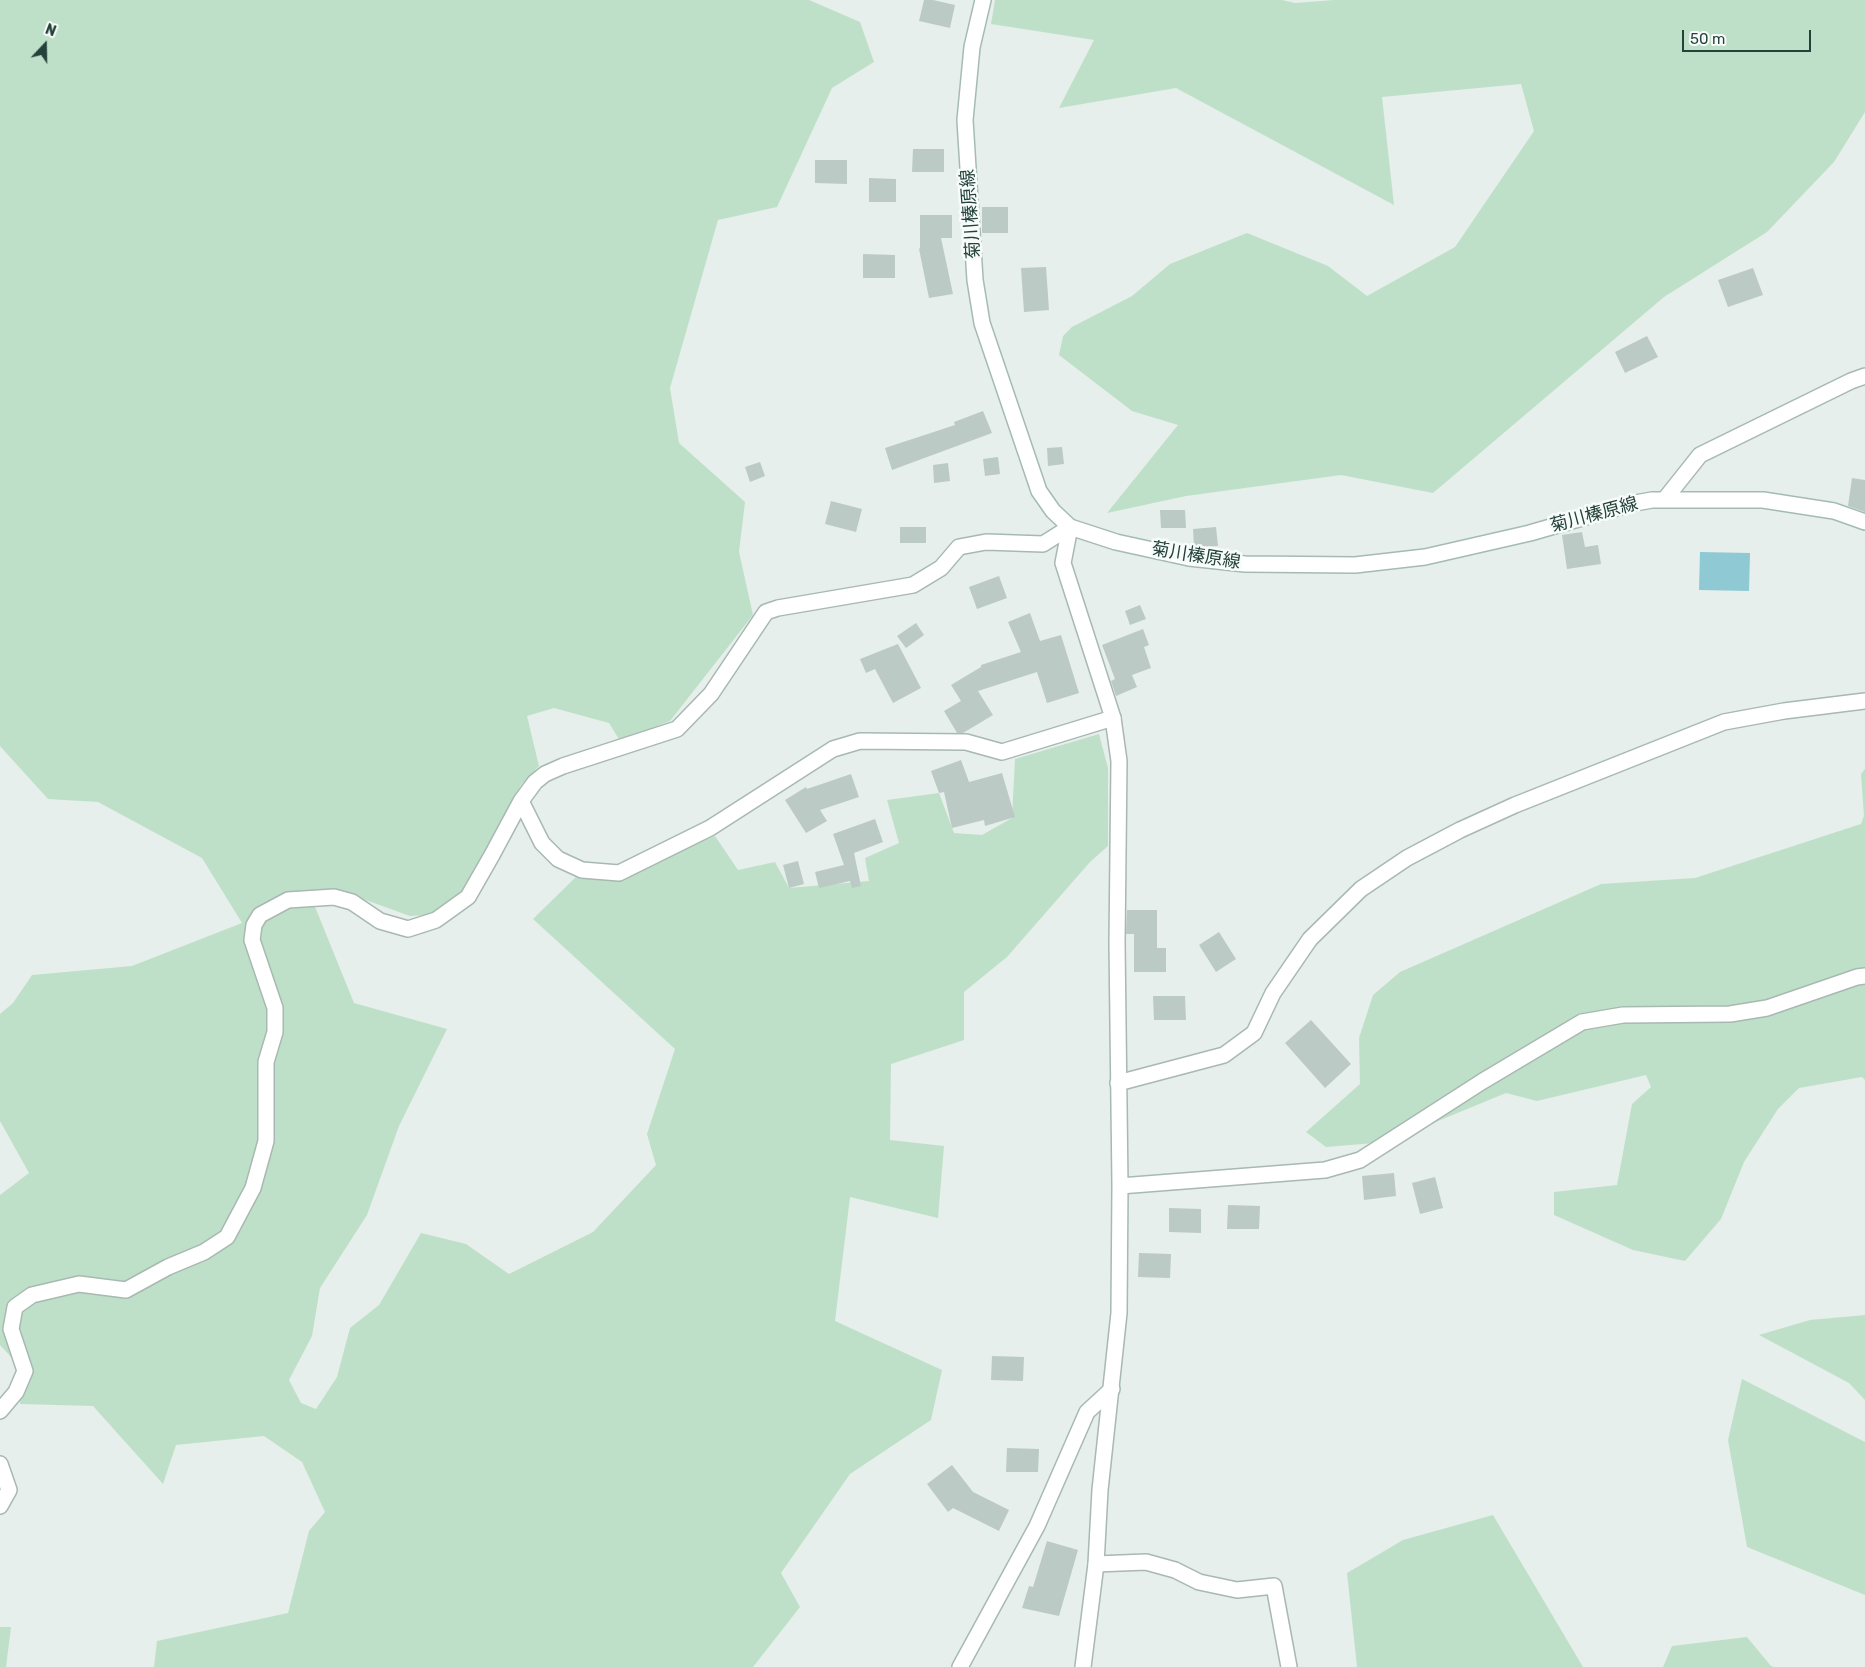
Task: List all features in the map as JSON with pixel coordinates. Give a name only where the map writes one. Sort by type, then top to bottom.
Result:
[{"type":"street","name":"菊川榛原線","points":[[983,0],[972,47],[965,120],[975,280],[982,322],[1039,491],[1053,511],[1070,527],[1116,542],[1189,558],[1245,564],[1355,565],[1425,557],[1530,533],[1630,504],[1665,500],[1763,500],[1834,511],[1865,522]]},
{"type":"street","points":[[1665,500],[1700,455],[1851,381],[1865,376]]},
{"type":"street","points":[[1070,527],[1062,563],[1114,718],[1119,761],[1117,943],[1120,1186],[1119,1314],[1100,1490],[1096,1564],[1083,1667]]},
{"type":"street","points":[[0,1411],[16,1392],[25,1371],[11,1329],[15,1307],[32,1295],[79,1284],[126,1290],[168,1267],[204,1252],[227,1238],[253,1188],[266,1141],[266,1062],[275,1032],[275,1008],[252,940],[254,925],[260,915],[288,900],[334,897],[352,902],[380,921],[408,929],[436,920],[468,897],[521,801],[535,782],[545,774],[563,766],[677,728],[711,694],[766,612],[778,608],[913,585],[941,568],[959,547],[986,542],[1043,544],[1070,527]]},
{"type":"street","points":[[1118,1083],[1224,1055],[1254,1033],[1273,993],[1310,939],[1323,926],[1361,889],[1407,858],[1460,830],[1515,805],[1724,722],[1784,711],[1865,701]]},
{"type":"street","points":[[521,801],[542,843],[558,859],[582,870],[619,873],[710,828],[833,749],[860,740],[966,742],[1002,752],[1114,718]]},
{"type":"street","points":[[1120,1186],[1326,1170],[1360,1160],[1483,1081],[1582,1022],[1623,1015],[1730,1014],[1767,1008],[1857,977],[1865,976]]},
{"type":"street","points":[[960,1667],[1037,1526],[1087,1412],[1112,1389]]},
{"type":"street","points":[[0,1464],[9,1490],[0,1506]]},
{"type":"street","points":[[1096,1564],[1146,1562],[1175,1570],[1199,1582],[1237,1590],[1274,1586],[1289,1667]]},
{"type":"green space","points":[[0,0],[809,0],[860,22],[874,62],[832,88],[777,207],[718,220],[670,388],[679,443],[745,502],[739,552],[753,615],[670,721],[620,741],[609,723],[554,708],[527,716],[539,766],[521,785],[460,897],[432,915],[410,916],[335,889],[309,892],[354,1003],[447,1029],[399,1126],[367,1215],[320,1288],[312,1336],[289,1380],[301,1403],[316,1409],[337,1377],[350,1328],[379,1305],[421,1233],[466,1244],[509,1274],[593,1232],[656,1165],[647,1134],[675,1049],[533,919],[580,873],[619,876],[715,836],[738,870],[775,862],[789,888],[869,881],[865,858],[899,843],[887,800],[939,793],[954,833],[982,835],[1012,818],[1015,759],[1099,734],[1108,768],[1108,846],[1090,862],[1007,957],[964,992],[964,1040],[891,1064],[890,1140],[944,1146],[938,1218],[850,1197],[835,1321],[942,1370],[931,1420],[850,1474],[781,1573],[800,1607],[753,1667],[154,1667],[157,1641],[288,1613],[309,1531],[325,1512],[302,1462],[264,1436],[176,1445],[163,1484],[93,1406],[20,1404],[22,1369],[0,1345],[0,1195],[29,1173],[0,1121],[0,1014],[13,1003],[32,975],[132,966],[242,923],[202,858],[98,802],[48,799],[0,746]]},
{"type":"green space","points":[[995,0],[1282,0],[1295,3],[1334,0],[1865,0],[1865,112],[1834,162],[1767,232],[1664,297],[1433,493],[1341,475],[1186,496],[1107,513],[1178,425],[1132,411],[1059,355],[1063,336],[1072,327],[1132,296],[1170,264],[1247,233],[1328,266],[1367,296],[1455,247],[1534,131],[1521,84],[1382,97],[1394,205],[1176,88],[1059,108],[1094,40],[991,24]]},
{"type":"green space","points":[[1865,769],[1865,1080],[1862,1077],[1799,1088],[1778,1109],[1744,1162],[1721,1219],[1685,1261],[1633,1250],[1554,1215],[1554,1192],[1617,1185],[1632,1104],[1651,1087],[1646,1075],[1537,1101],[1506,1093],[1387,1142],[1326,1147],[1306,1132],[1360,1084],[1359,1038],[1373,995],[1400,972],[1601,884],[1695,878],[1861,824],[1864,816],[1861,774]]},
{"type":"green space","points":[[1865,1315],[1865,1400],[1849,1383],[1759,1335],[1810,1320]]},
{"type":"green space","points":[[1742,1379],[1865,1442],[1865,1595],[1747,1547],[1728,1440]]},
{"type":"green space","points":[[1493,1515],[1583,1667],[1357,1667],[1347,1573],[1403,1540]]},
{"type":"green space","points":[[0,1627],[11,1627],[6,1667],[0,1667]]},
{"type":"green space","points":[[1747,1637],[1771,1666],[1774,1667],[1663,1667],[1672,1646]]},
{"type":"water","points":[[1700,552],[1750,553],[1749,591],[1699,590]]},
{"type":"building","points":[[924,0],[955,5],[950,28],[919,21]]},
{"type":"building","points":[[913,149],[944,149],[944,172],[912,172]]},
{"type":"building","points":[[815,160],[847,160],[847,184],[815,183]]},
{"type":"building","points":[[869,178],[896,179],[896,202],[869,202]]},
{"type":"building","points":[[982,207],[1008,207],[1008,233],[982,233]]},
{"type":"building","points":[[920,215],[952,215],[952,238],[941,238],[953,294],[929,298],[919,249]]},
{"type":"building","points":[[863,254],[895,255],[895,278],[863,278]]},
{"type":"building","points":[[1046,267],[1049,310],[1024,312],[1021,268]]},
{"type":"building","points":[[1753,268],[1763,295],[1728,307],[1718,280]]},
{"type":"building","points":[[1647,336],[1658,357],[1625,373],[1615,352]]},
{"type":"building","points":[[983,411],[992,433],[892,470],[885,448],[955,425],[954,422]]},
{"type":"building","points":[[1062,447],[1064,464],[1048,466],[1047,448]]},
{"type":"building","points":[[998,457],[1000,474],[985,476],[983,459]]},
{"type":"building","points":[[760,462],[765,476],[750,482],[745,467]]},
{"type":"building","points":[[948,463],[950,481],[934,483],[933,465]]},
{"type":"building","points":[[1852,478],[1865,480],[1865,512],[1848,506]]},
{"type":"building","points":[[831,501],[862,509],[856,532],[825,524]]},
{"type":"building","points":[[1160,510],[1185,510],[1186,528],[1161,528]]},
{"type":"building","points":[[900,527],[926,527],[926,543],[900,543]]},
{"type":"building","points":[[1216,527],[1218,546],[1194,547],[1193,529]]},
{"type":"building","points":[[1582,532],[1585,547],[1598,545],[1601,564],[1567,569],[1562,535]]},
{"type":"building","points":[[999,576],[1007,598],[977,609],[969,587]]},
{"type":"building","points":[[1140,605],[1146,619],[1130,625],[1125,611]]},
{"type":"building","points":[[1030,613],[1040,641],[1061,635],[1079,693],[1047,703],[1037,672],[978,691],[993,715],[963,733],[957,733],[944,711],[961,701],[951,685],[981,667],[981,665],[1021,652],[1008,622]]},
{"type":"building","points":[[916,623],[924,635],[906,648],[897,636]]},
{"type":"building","points":[[1143,629],[1149,645],[1144,647],[1151,668],[1132,675],[1137,687],[1116,696],[1111,681],[1115,679],[1102,645]]},
{"type":"building","points":[[898,644],[921,688],[893,703],[875,669],[866,673],[860,659]]},
{"type":"building","points":[[961,760],[969,782],[1002,773],[1015,817],[985,826],[984,820],[952,828],[944,792],[939,793],[931,771]]},
{"type":"building","points":[[851,774],[859,797],[820,810],[827,821],[806,833],[785,800],[806,787],[807,789]]},
{"type":"building","points":[[875,819],[883,842],[854,853],[861,886],[852,888],[850,881],[819,888],[815,872],[844,865],[833,834]]},
{"type":"building","points":[[798,861],[804,884],[789,888],[783,865]]},
{"type":"building","points":[[1127,910],[1157,910],[1157,948],[1166,948],[1166,972],[1134,972],[1134,934],[1126,934]]},
{"type":"building","points":[[1219,932],[1236,959],[1216,972],[1199,945]]},
{"type":"building","points":[[1153,996],[1185,996],[1186,1020],[1154,1020]]},
{"type":"building","points":[[1311,1020],[1351,1064],[1325,1088],[1285,1043]]},
{"type":"building","points":[[1394,1173],[1396,1196],[1364,1200],[1362,1176]]},
{"type":"building","points":[[1435,1177],[1443,1208],[1420,1214],[1412,1183]]},
{"type":"building","points":[[1228,1205],[1260,1206],[1259,1229],[1227,1229]]},
{"type":"building","points":[[1169,1208],[1201,1209],[1201,1233],[1169,1232]]},
{"type":"building","points":[[1139,1253],[1171,1254],[1170,1278],[1138,1277]]},
{"type":"building","points":[[992,1356],[1024,1357],[1023,1381],[991,1380]]},
{"type":"building","points":[[1007,1448],[1039,1449],[1038,1472],[1006,1472]]},
{"type":"building","points":[[952,1465],[973,1492],[1009,1510],[999,1531],[953,1508],[948,1512],[927,1484]]},
{"type":"building","points":[[1047,1541],[1078,1550],[1059,1616],[1022,1608],[1029,1586],[1033,1587]]}]
